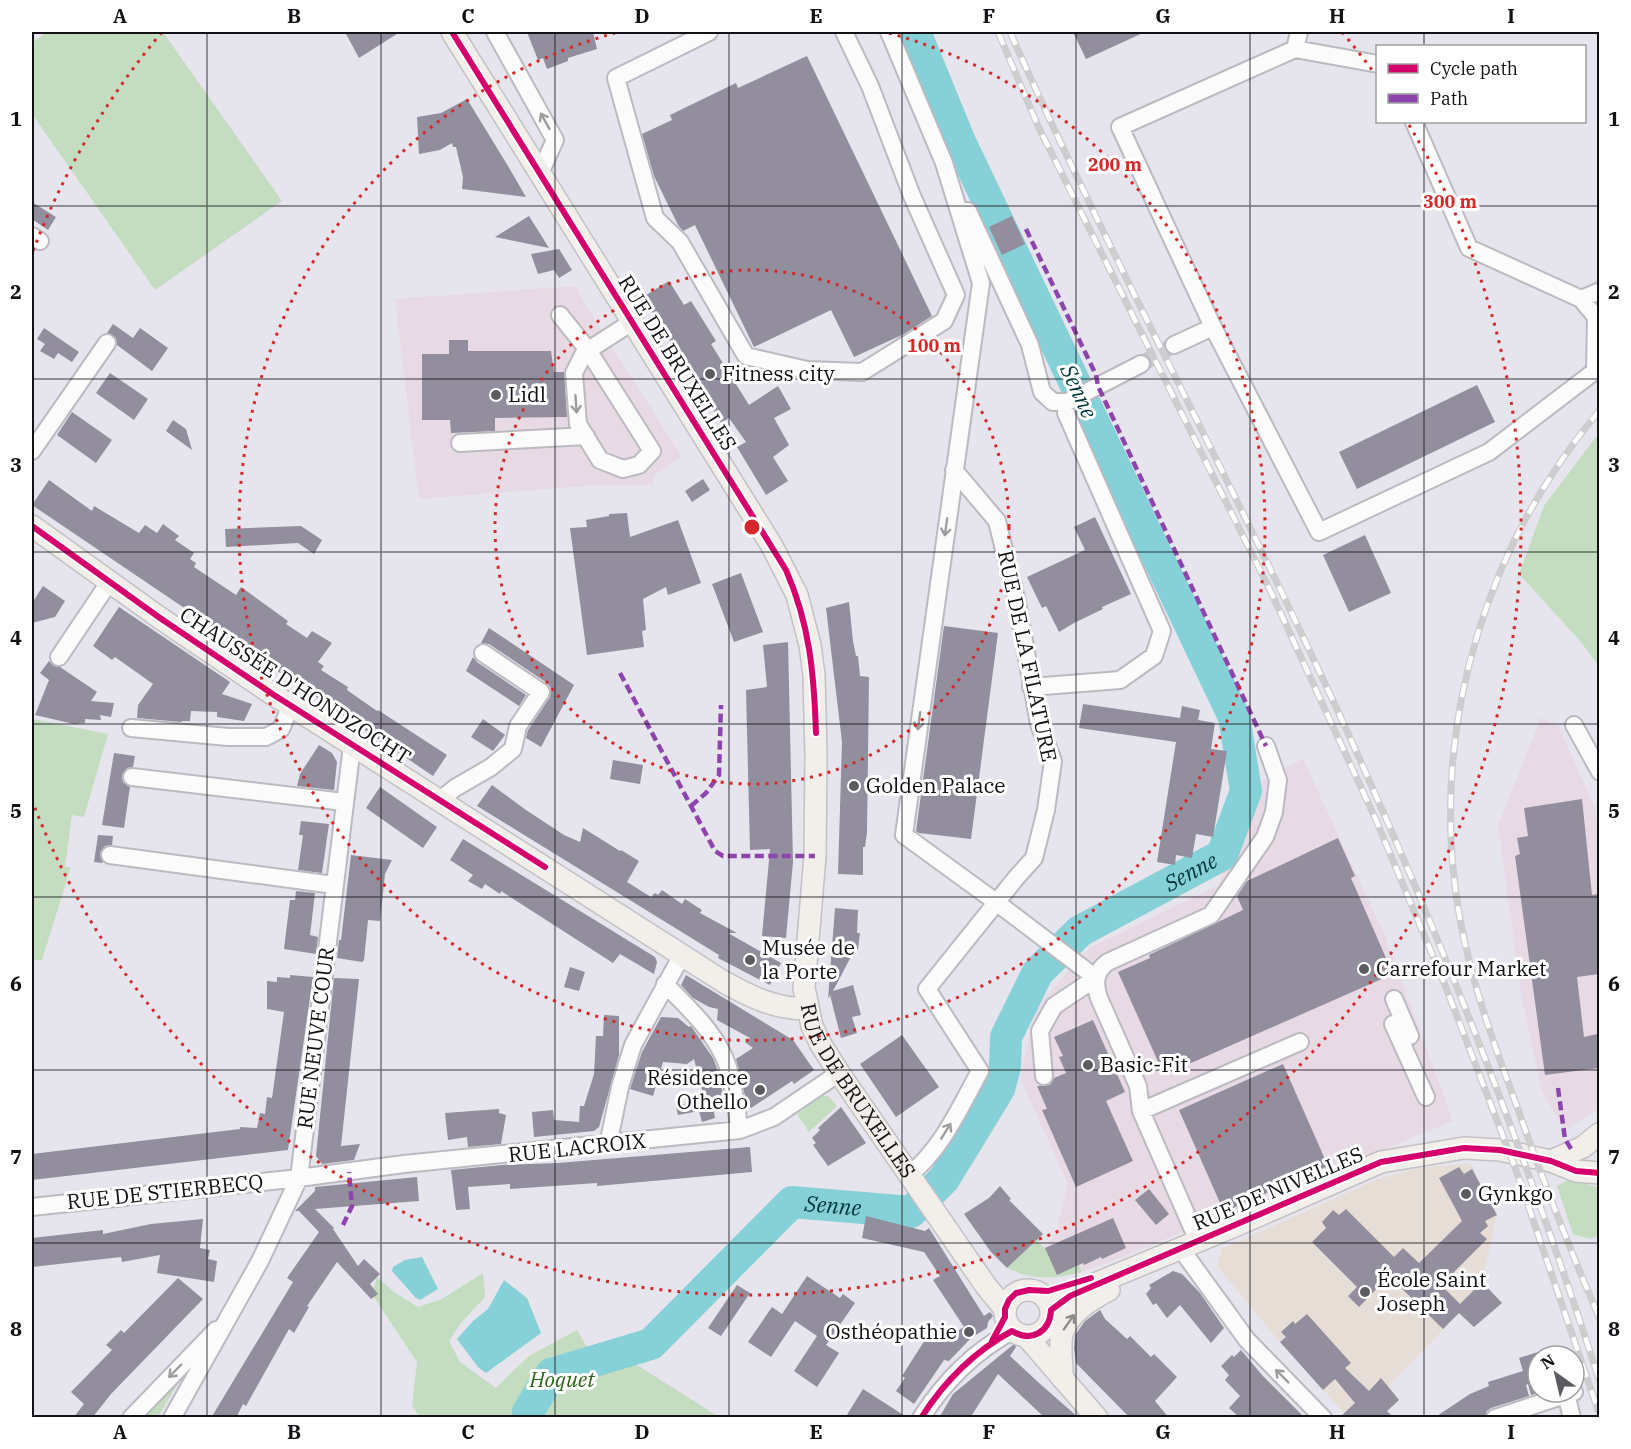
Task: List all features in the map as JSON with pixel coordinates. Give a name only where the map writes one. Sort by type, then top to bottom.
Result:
[{"type":"main road","name":"RUE DE BRUXELLES","points":[[452,32],[772,546],[797,595],[804,619],[814,675],[815,856],[804,987],[812,1026],[838,1073],[936,1215],[968,1257],[1020,1315]]},
{"type":"main road","name":"CHAUSSÉE D'HONDZOCHT","points":[[32,526],[352,746],[682,955],[750,996],[772,1005],[808,1008]]},
{"type":"main road","points":[[1551,1161],[1583,1147],[1599,1133]]},
{"type":"main road","points":[[1599,1133],[1595,1144],[1595,1155],[1599,1166]]},
{"type":"main road","name":"RUE DE NIVELLES","points":[[1020,1315],[1048,1324],[1051,1310],[1070,1296],[1114,1275],[1190,1245],[1381,1162],[1464,1149],[1500,1150],[1551,1161],[1576,1171],[1599,1173]]},
{"type":"main road","name":"RUE DE NIVELLES","points":[[1020,1315],[1048,1291],[1089,1279],[1114,1275]]},
{"type":"main road","points":[[1059,1374],[1063,1332],[1071,1318],[1090,1300],[1110,1289],[1114,1275]]},
{"type":"main road","points":[[1020,1315],[1059,1374],[1097,1418]]},
{"type":"street","points":[[495,32],[555,140],[540,173]]},
{"type":"street","points":[[709,32],[616,78],[655,218],[680,242],[746,356],[807,370],[862,372],[944,321],[956,295],[912,196],[870,86],[844,32]]},
{"type":"street","points":[[889,32],[944,163],[1030,345],[1042,392],[1053,402],[1066,407],[1162,631],[1154,656],[1120,680],[1031,687]]},
{"type":"street","points":[[1295,49],[1299,32]]},
{"type":"street","points":[[1376,64],[1295,49],[1120,127],[1213,327],[1319,532],[1488,452],[1595,370],[1596,317],[1581,299],[1469,248],[1414,123]]},
{"type":"street","points":[[944,163],[981,283],[904,835],[1096,978]]},
{"type":"street","points":[[1581,299],[1599,291]]},
{"type":"street","points":[[560,315],[588,350],[652,451],[639,465],[623,470],[600,460],[578,424],[574,373],[584,353],[588,350],[632,322]]},
{"type":"street","points":[[1174,345],[1213,327]]},
{"type":"street","points":[[32,451],[107,343]]},
{"type":"street","points":[[1066,407],[1093,389],[1141,364]]},
{"type":"street","points":[[460,443],[586,436]]},
{"type":"street","name":"RUE DE LA FILATURE","points":[[911,1178],[925,1162],[947,1129],[980,1071],[927,989],[1034,858],[1046,810],[1053,761],[1039,724],[1017,602],[997,521],[954,470]]},
{"type":"street","points":[[59,657],[110,581]]},
{"type":"street","points":[[440,800],[513,749],[518,726],[541,692],[483,653]]},
{"type":"street","points":[[131,728],[228,737],[266,737],[280,729],[291,705]]},
{"type":"street","points":[[1574,725],[1599,772]]},
{"type":"street","name":"RUE NEUVE COUR","points":[[172,1418],[231,1314],[299,1178],[352,746]]},
{"type":"street","points":[[1266,746],[1278,780],[1274,812],[1265,837],[1211,915],[1108,962],[1096,978],[1096,987],[1138,1086],[1141,1111],[1190,1245],[1247,1340],[1323,1418]]},
{"type":"street","points":[[132,777],[344,802]]},
{"type":"street","points":[[110,855],[334,885]]},
{"type":"street","points":[[608,1144],[620,1087],[633,1045],[682,955]]},
{"type":"street","points":[[1044,1076],[1040,1031],[1054,1006],[1096,978]]},
{"type":"street","points":[[665,984],[709,1031],[723,1054],[740,1131]]},
{"type":"street","points":[[1394,999],[1424,1070]]},
{"type":"street","points":[[1393,1024],[1426,1097]]},
{"type":"street","points":[[1141,1111],[1300,1042]]},
{"type":"street","name":"RUE LACROIX","points":[[299,1178],[404,1164],[740,1131],[774,1117],[838,1073]]},
{"type":"street","name":"RUE DE STIERBECQ","points":[[32,1207],[299,1178]]},
{"type":"street","name":"RUE NEUVE COUR","points":[[131,1418],[231,1314]]},
{"type":"street","points":[[921,1418],[960,1368],[1020,1315]]},
{"type":"street","points":[[1495,1418],[1537,1404]]},
{"type":"shaded area","points":[[576,286],[586,306],[682,457],[654,475],[653,485],[584,486],[419,499],[395,299]]},
{"type":"shaded area","points":[[1541,718],[1558,725],[1594,806],[1600,837],[1599,1109],[1565,1130],[1542,1092],[1522,999],[1498,825]]},
{"type":"shaded area","points":[[1303,759],[1385,936],[1453,1121],[1107,1263],[1082,1272],[1079,1265],[1057,1275],[1045,1248],[1056,1233],[1068,1184],[1020,1078],[1036,1007],[1089,948],[1219,885],[1251,787]]},
{"type":"shaded area","name":"École Saint Joseph","points":[[1470,1163],[1497,1215],[1482,1282],[1502,1303],[1474,1327],[1459,1313],[1389,1386],[1399,1400],[1387,1411],[1348,1417],[1280,1342],[1217,1266],[1222,1249],[1376,1180],[1419,1168]]},
{"type":"green space","points":[[47,32],[163,32],[282,201],[155,290],[32,114],[32,43]]},
{"type":"green space","points":[[1599,433],[1599,666],[1581,642],[1519,574],[1544,506]]},
{"type":"green space","points":[[32,719],[108,734],[84,817],[72,815],[65,867],[71,867],[42,960],[32,960]]},
{"type":"green space","points":[[823,1096],[828,1096],[837,1106],[809,1132],[797,1114]]},
{"type":"green space","points":[[1570,1179],[1599,1188],[1599,1236],[1590,1239],[1573,1234],[1557,1186]]},
{"type":"green space","points":[[1043,1234],[1038,1242],[1045,1248],[1057,1274],[1079,1265],[1082,1272],[1044,1278],[1007,1268]]},
{"type":"green space","name":"Hoquet","points":[[483,1273],[485,1297],[461,1323],[449,1341],[460,1362],[496,1388],[529,1356],[577,1330],[601,1371],[637,1365],[719,1417],[420,1417],[412,1406],[417,1362],[372,1294],[377,1277],[394,1292],[418,1307],[442,1299]]},
{"type":"green space","points":[[182,1377],[158,1417],[145,1417]]},
{"type":"water","points":[[422,1257],[438,1289],[420,1300],[392,1271],[393,1267],[405,1260]]},
{"type":"water","points":[[504,1280],[527,1298],[541,1333],[486,1373],[478,1367],[457,1339],[473,1321],[488,1309]]},
{"type":"building","points":[[345,32],[400,32],[359,58]]},
{"type":"building","points":[[527,32],[593,32],[597,49],[568,58],[568,61],[547,69],[543,58],[538,60]]},
{"type":"building","points":[[1073,32],[1145,32],[1086,59]]},
{"type":"building","points":[[807,56],[932,316],[904,334],[854,357],[831,310],[754,347],[695,225],[683,231],[678,225],[654,176],[642,134],[672,120],[670,115],[736,83],[738,88]]},
{"type":"building","points":[[467,99],[526,197],[462,189],[463,177],[456,147],[453,147],[452,143],[440,150],[419,154],[417,117],[441,113]]},
{"type":"building","points":[[32,202],[56,217],[48,230],[32,219]]},
{"type":"building","points":[[529,216],[549,248],[495,237]]},
{"type":"building","points":[[1012,216],[1025,244],[1002,255],[989,227]]},
{"type":"building","points":[[559,249],[572,270],[559,278],[554,270],[538,274],[531,254]]},
{"type":"building","points":[[669,281],[684,305],[691,301],[716,341],[711,344],[749,405],[778,386],[791,409],[774,418],[789,445],[773,457],[788,481],[766,495],[737,447],[746,442],[729,418],[721,423],[643,297]]},
{"type":"building","points":[[113,324],[133,338],[140,328],[168,348],[152,371],[117,345],[116,338],[107,333]]},
{"type":"building","points":[[44,328],[79,352],[72,362],[58,353],[54,359],[40,351],[45,344],[37,339]]},
{"type":"building","name":"Lidl","points":[[449,340],[468,340],[468,351],[551,351],[554,372],[564,372],[567,417],[495,418],[495,431],[451,433],[450,420],[422,420],[422,354],[449,354]]},
{"type":"building","points":[[110,373],[148,399],[134,420],[96,393]]},
{"type":"building","points":[[1477,385],[1495,422],[1357,489],[1339,452]]},
{"type":"building","points":[[72,412],[112,440],[96,463],[57,435]]},
{"type":"building","points":[[173,420],[186,429],[192,450],[166,431]]},
{"type":"building","points":[[703,479],[710,490],[692,502],[685,491]]},
{"type":"building","points":[[49,480],[92,511],[94,506],[139,533],[145,525],[157,533],[163,524],[179,536],[175,540],[194,553],[190,559],[196,563],[194,567],[236,595],[241,587],[288,621],[286,624],[307,638],[312,631],[332,643],[318,662],[324,666],[321,670],[348,687],[347,690],[377,711],[447,755],[433,776],[32,505]]},
{"type":"building","points":[[627,513],[630,537],[678,520],[701,583],[668,595],[666,587],[643,599],[646,630],[642,631],[644,647],[587,655],[570,528],[587,527],[586,520],[609,516],[609,514]]},
{"type":"building","points":[[1095,517],[1131,594],[1102,607],[1103,609],[1059,632],[1046,606],[1042,608],[1027,577],[1085,550],[1074,527]]},
{"type":"building","points":[[301,526],[322,540],[314,554],[298,543],[226,547],[225,529]]},
{"type":"building","points":[[1365,535],[1391,593],[1349,612],[1323,555]]},
{"type":"building","points":[[741,573],[763,632],[734,642],[712,584]]},
{"type":"building","points":[[43,586],[65,601],[55,617],[32,623],[32,603]]},
{"type":"building","points":[[849,602],[860,676],[869,677],[867,832],[865,847],[863,847],[863,875],[838,874],[842,742],[826,608]]},
{"type":"building","points":[[119,607],[230,682],[222,694],[252,704],[244,721],[217,717],[217,712],[191,711],[190,721],[137,718],[138,705],[153,684],[115,657],[112,660],[93,646]]},
{"type":"building","points":[[944,626],[998,633],[971,839],[916,831]]},
{"type":"building","points":[[489,628],[574,685],[541,747],[526,738],[528,730],[550,697],[551,688],[489,644],[481,643]]},
{"type":"building","points":[[788,642],[793,862],[786,938],[762,936],[770,849],[750,850],[746,690],[767,687],[763,645]]},
{"type":"building","points":[[473,657],[526,695],[519,706],[466,671]]},
{"type":"building","points":[[49,661],[97,692],[91,701],[114,703],[111,717],[100,715],[101,720],[85,719],[85,723],[74,724],[35,715],[49,680],[40,673]]},
{"type":"building","points":[[1083,704],[1180,718],[1182,706],[1200,710],[1198,720],[1215,723],[1211,749],[1227,751],[1213,837],[1196,834],[1192,858],[1176,855],[1175,865],[1157,862],[1176,742],[1079,728]]},
{"type":"building","points":[[483,719],[505,735],[493,751],[471,737]]},
{"type":"building","points":[[319,745],[332,753],[337,762],[334,790],[297,786],[300,774]]},
{"type":"building","points":[[114,753],[135,756],[133,767],[127,768],[122,775],[123,782],[130,787],[124,828],[102,825]]},
{"type":"building","points":[[613,760],[643,765],[640,784],[610,779]]},
{"type":"building","points":[[492,785],[564,835],[580,842],[583,828],[639,861],[627,882],[651,897],[655,893],[658,895],[662,890],[682,904],[685,899],[702,910],[700,913],[737,933],[728,933],[781,963],[770,985],[718,958],[719,955],[477,806]]},
{"type":"building","points":[[380,787],[437,827],[423,848],[366,808]]},
{"type":"building","points":[[1582,799],[1592,895],[1598,894],[1599,974],[1577,977],[1584,1037],[1597,1034],[1599,1068],[1545,1075],[1515,856],[1520,854],[1517,838],[1528,836],[1524,808]]},
{"type":"building","points":[[301,821],[329,824],[322,873],[298,870],[303,835],[299,835]]},
{"type":"building","points":[[98,835],[113,836],[112,845],[105,846],[100,853],[103,863],[94,862]]},
{"type":"building","points":[[1338,838],[1355,876],[1351,878],[1393,974],[1164,1075],[1118,972],[1243,910],[1237,896],[1247,881]]},
{"type":"building","points":[[463,839],[655,957],[657,962],[654,974],[620,954],[613,963],[501,891],[500,894],[485,884],[482,889],[468,881],[473,875],[450,860]]},
{"type":"building","points":[[351,855],[392,860],[385,874],[380,921],[368,920],[362,962],[337,958]]},
{"type":"building","points":[[296,891],[315,893],[310,935],[318,937],[316,954],[284,949],[290,900],[295,900]]},
{"type":"building","points":[[835,908],[858,910],[857,933],[860,933],[858,949],[855,949],[833,991],[853,985],[861,1015],[852,1017],[857,1033],[841,1038],[830,995],[828,999]]},
{"type":"building","points":[[570,967],[585,972],[579,991],[564,987]]},
{"type":"building","points":[[290,975],[313,977],[288,1150],[32,1180],[32,1154],[240,1129],[240,1127],[257,1128],[260,1113],[265,1114],[267,1097],[272,1098],[284,1012],[267,1009],[267,981],[277,982],[277,977],[290,978]]},
{"type":"building","points":[[686,975],[793,1040],[814,1070],[794,1084],[792,1081],[751,1108],[746,1100],[736,1059],[753,1048],[745,1042],[750,1038],[717,1020],[718,1009],[693,998],[681,985]]},
{"type":"building","points":[[334,978],[359,979],[341,1146],[360,1144],[354,1160],[322,1164],[316,1156]]},
{"type":"building","points":[[604,1015],[619,1016],[619,1055],[599,1127],[594,1131],[534,1137],[532,1112],[553,1110],[554,1120],[579,1122],[580,1106],[584,1106],[594,1074],[596,1036],[603,1036]]},
{"type":"building","points":[[661,1017],[678,1018],[689,1027],[691,1026],[713,1058],[719,1074],[725,1105],[713,1107],[715,1118],[702,1122],[699,1111],[678,1115],[676,1107],[704,1097],[694,1059],[687,1064],[663,1062],[653,1096],[630,1089],[642,1052]]},
{"type":"building","points":[[1093,1020],[1125,1092],[1106,1101],[1133,1161],[1076,1187],[1042,1110],[1047,1109],[1037,1086],[1050,1085],[1054,1078],[1066,1073],[1059,1057],[1063,1056],[1054,1037]]},
{"type":"building","points":[[902,1035],[939,1087],[896,1117],[860,1064]]},
{"type":"building","points":[[1283,1064],[1328,1166],[1224,1212],[1179,1110]]},
{"type":"building","points":[[841,1107],[866,1143],[828,1166],[813,1145],[816,1143],[812,1138],[820,1130],[818,1128]]},
{"type":"building","points":[[499,1109],[499,1113],[506,1115],[501,1144],[468,1147],[467,1137],[448,1140],[445,1113]]},
{"type":"building","points":[[750,1147],[752,1172],[597,1186],[597,1183],[510,1189],[510,1184],[468,1187],[470,1209],[456,1210],[451,1170]]},
{"type":"building","points":[[1459,1167],[1464,1174],[1472,1169],[1497,1215],[1485,1221],[1488,1226],[1480,1233],[1487,1239],[1441,1285],[1460,1304],[1482,1282],[1502,1303],[1474,1327],[1459,1313],[1443,1329],[1389,1276],[1359,1307],[1348,1296],[1357,1287],[1312,1242],[1326,1228],[1322,1222],[1333,1210],[1339,1215],[1346,1209],[1394,1257],[1403,1248],[1419,1263],[1462,1221],[1439,1178]]},
{"type":"building","points":[[417,1177],[419,1201],[315,1209],[334,1228],[358,1266],[364,1259],[380,1274],[370,1284],[378,1294],[371,1299],[337,1262],[307,1306],[309,1307],[294,1333],[289,1329],[246,1406],[243,1404],[236,1418],[211,1418],[293,1282],[287,1278],[319,1232],[299,1211],[295,1211],[315,1191],[315,1187]]},
{"type":"building","points":[[1000,1186],[1011,1199],[1009,1200],[1043,1234],[1007,1268],[991,1252],[964,1214],[989,1198]]},
{"type":"building","points":[[1149,1189],[1169,1214],[1156,1225],[1135,1200]]},
{"type":"building","points":[[866,1216],[925,1231],[929,1228],[984,1316],[990,1312],[993,1316],[987,1328],[971,1338],[949,1361],[944,1360],[914,1404],[896,1391],[905,1378],[902,1376],[930,1332],[942,1340],[964,1327],[933,1280],[940,1276],[924,1252],[862,1238]]},
{"type":"building","points":[[1113,1218],[1126,1248],[1057,1275],[1045,1248]]},
{"type":"building","points":[[203,1219],[200,1248],[210,1250],[208,1259],[217,1261],[214,1282],[157,1273],[160,1255],[122,1262],[121,1257],[32,1267],[32,1238],[103,1230],[103,1234],[151,1224]]},
{"type":"building","points":[[1173,1271],[1182,1274],[1200,1293],[1224,1328],[1211,1343],[1180,1305],[1167,1318],[1156,1303],[1153,1305],[1146,1294],[1151,1288],[1149,1285]]},
{"type":"building","points":[[807,1276],[840,1298],[843,1294],[855,1303],[826,1345],[839,1353],[817,1387],[794,1371],[817,1336],[795,1321],[771,1357],[748,1342],[772,1307],[782,1314]]},
{"type":"building","points":[[178,1278],[203,1299],[111,1394],[92,1418],[73,1418],[84,1404],[71,1392],[112,1350],[106,1345],[121,1330],[124,1333]]},
{"type":"building","points":[[737,1285],[750,1293],[721,1336],[708,1328]]},
{"type":"building","points":[[1100,1310],[1105,1319],[1127,1339],[1130,1336],[1151,1357],[1154,1354],[1177,1377],[1155,1401],[1169,1418],[1130,1418],[1076,1363],[1075,1335],[1085,1321]]},
{"type":"building","points":[[1307,1314],[1351,1363],[1345,1368],[1369,1391],[1381,1378],[1399,1400],[1387,1411],[1394,1418],[1339,1418],[1355,1403],[1335,1379],[1323,1390],[1280,1342],[1286,1337],[1281,1332],[1293,1321],[1295,1324]]},
{"type":"building","points":[[1014,1344],[1016,1347],[1010,1356],[1079,1418],[1045,1418],[998,1374],[970,1418],[939,1418],[953,1394]]},
{"type":"building","points":[[1241,1350],[1262,1375],[1305,1418],[1240,1418],[1229,1408],[1240,1396],[1225,1380],[1229,1375],[1221,1366]]},
{"type":"building","points":[[1526,1356],[1526,1397],[1491,1408],[1487,1411],[1485,1418],[1434,1418],[1470,1394],[1489,1386],[1488,1382],[1523,1371],[1519,1358]]},
{"type":"building","points":[[863,1389],[908,1418],[845,1418]]},
{"type":"waterway","name":"Senne","points":[[528,1418],[528,1412],[551,1374],[651,1344],[792,1202],[911,1212],[944,1179],[999,1089],[1005,1067],[1006,1037],[1038,972],[1080,931],[1222,855],[1246,791],[1234,717],[960,142],[915,32]]},
{"type":"tunnel","points":[[1141,364],[1174,345]]},
{"type":"railway","points":[[998,32],[1038,126],[1270,590],[1376,820],[1445,985],[1516,1170],[1600,1416]]},
{"type":"railway","points":[[1010,32],[1087,198],[1290,609],[1405,861],[1508,1119],[1600,1382]]},
{"type":"railway","points":[[1600,410],[1561,461],[1528,516],[1500,573],[1478,633],[1462,695],[1453,758],[1451,822],[1455,886],[1471,969],[1496,1048],[1545,1184],[1600,1319]]},
{"type":"marked path","points":[[1026,229],[1096,375],[1098,386],[1266,746]]},
{"type":"marked path","points":[[620,673],[715,851],[723,856],[815,856]]},
{"type":"marked path","points":[[691,806],[706,793],[719,775],[721,705]]},
{"type":"marked path","points":[[1558,1088],[1565,1139],[1573,1152]]},
{"type":"marked path","points":[[343,1225],[352,1206],[349,1172]]},
{"type":"cycle path","points":[[452,32],[786,570],[806,630],[814,690],[816,733]]},
{"type":"cycle path","points":[[32,526],[160,618],[274,695],[545,867]]},
{"type":"cycle path","points":[[921,1418],[950,1380],[985,1348],[1012,1331],[1026,1336],[1038,1333],[1047,1324],[1051,1310],[1070,1296],[1381,1162],[1464,1148],[1500,1150],[1551,1161],[1576,1171],[1600,1173]]},
{"type":"cycle path","points":[[992,1341],[1005,1317],[1005,1309],[1009,1300],[1016,1293],[1029,1290],[1048,1291],[1091,1278]]},
{"type":"place","name":"Fitness city","points":[[710,374]]},
{"type":"place","name":"Lidl","points":[[496,395]]},
{"type":"place","name":"Golden Palace","points":[[854,786]]},
{"type":"place","name":"Musée de la Porte","points":[[750,960]]},
{"type":"place","name":"Carrefour Market","points":[[1364,969]]},
{"type":"place","name":"Basic-Fit","points":[[1088,1065]]},
{"type":"place","name":"Résidence Othello","points":[[760,1090]]},
{"type":"place","name":"Gynkgo","points":[[1466,1194]]},
{"type":"place","name":"École Saint Joseph","points":[[1365,1292]]},
{"type":"place","name":"Osthéopathie","points":[[969,1332]]}]
